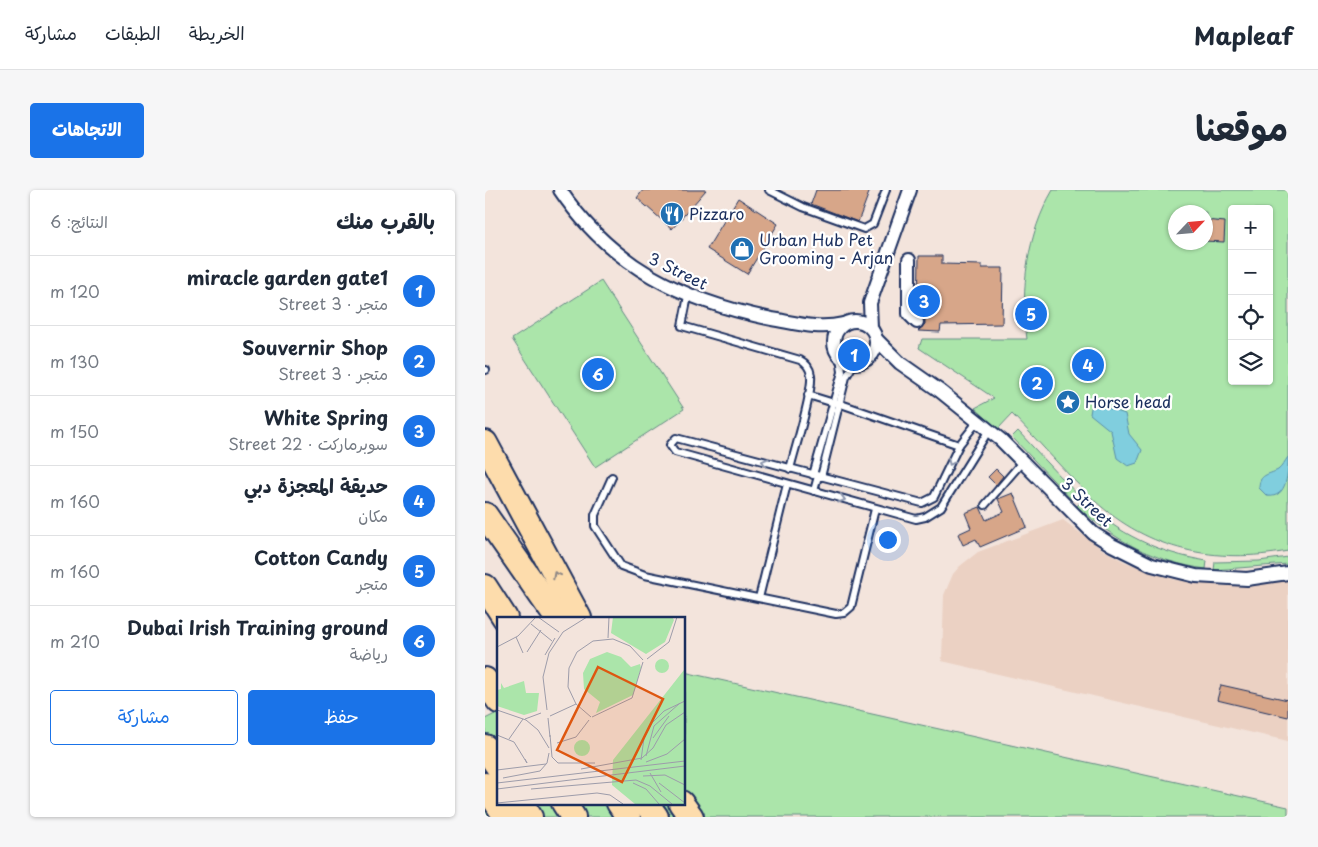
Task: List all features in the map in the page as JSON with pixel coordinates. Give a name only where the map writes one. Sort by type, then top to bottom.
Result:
[{"type":"highway","points":[[485,443],[578,617]]},
{"type":"highway","points":[[485,515],[556,617]]},
{"type":"highway","points":[[485,587],[504,616]]},
{"type":"highway","points":[[485,680],[497,698]]},
{"type":"highway","points":[[485,746],[497,765]]},
{"type":"highway","points":[[485,785],[497,803]]},
{"type":"highway","points":[[497,804],[506,817]]},
{"type":"highway","points":[[522,804],[530,817]]},
{"type":"highway","points":[[565,804],[573,817]]},
{"type":"highway","points":[[620,804],[628,817]]},
{"type":"highway","points":[[647,804],[656,817]]},
{"type":"highway","points":[[682,804],[691,817]]},
{"type":"highway","points":[[485,810],[489,817]]},
{"type":"street","name":"3 Street","points":[[560,190],[584,222],[608,246],[635,267],[664,285],[688,296],[738,312],[812,326],[846,323]]},
{"type":"street","points":[[870,303],[835,335],[834,342],[840,356],[848,362],[863,361],[875,350],[870,303],[910,190]]},
{"type":"street","points":[[886,258],[913,261],[909,314],[917,322]]},
{"type":"street","points":[[846,323],[861,322],[874,333]]},
{"type":"street","name":"3 Street","points":[[812,326],[824,332],[834,342]]},
{"type":"street","name":"3 Street","points":[[874,333],[900,363],[978,421],[1023,461],[1093,533],[1138,559],[1174,571],[1209,578],[1247,580],[1288,572]]},
{"type":"street","name":"3 Street","points":[[863,361],[887,360],[900,363]]},
{"type":"lane","points":[[769,190],[803,207],[859,229],[873,224],[886,190]]},
{"type":"lane","points":[[688,296],[681,326],[800,360],[807,365],[811,373],[808,395],[791,469]]},
{"type":"lane","points":[[814,491],[842,372],[840,356]]},
{"type":"lane","points":[[836,403],[847,374],[863,361]]},
{"type":"lane","points":[[808,395],[959,445]]},
{"type":"lane","points":[[978,421],[959,445],[934,497],[921,503],[676,438],[670,444],[675,452],[916,519],[933,513],[941,507],[989,430]]},
{"type":"lane","points":[[985,506],[1023,461]]},
{"type":"lane","points":[[612,477],[594,520],[597,531],[621,566],[645,575],[836,614],[848,610],[875,509]]},
{"type":"lane","points":[[759,598],[787,484]]},
{"type":"shaded area","points":[[1063,520],[1103,550],[1125,562],[1172,579],[1221,586],[1246,585],[1288,579],[1288,741],[942,661],[944,595],[953,574],[978,552]]},
{"type":"green space","points":[[1053,190],[1288,190],[1288,551],[1235,556],[1209,554],[1185,550],[1137,531],[1115,517],[1094,500],[1012,414],[998,429],[975,408],[994,398],[919,348],[922,339],[1027,339],[1024,301],[1025,281],[1037,225]]},
{"type":"green space","points":[[601,281],[684,409],[595,467],[512,339]]},
{"type":"green space","points":[[1018,431],[1077,494],[1071,499],[1012,437]]},
{"type":"green space","points":[[1082,500],[1124,532],[1172,553],[1207,561],[1206,569],[1170,561],[1137,548],[1106,530],[1077,506]]},
{"type":"green space","points":[[1288,557],[1288,564],[1214,570],[1215,562],[1259,561]]},
{"type":"green space","points":[[685,672],[1288,807],[1288,817],[485,817],[485,719],[497,713],[497,804],[685,804]]},
{"type":"water","points":[[1096,404],[1125,414],[1129,434],[1142,450],[1137,463],[1128,466],[1117,458],[1111,431],[1090,414],[1091,408]]},
{"type":"water","points":[[1288,457],[1287,476],[1283,489],[1274,496],[1267,496],[1259,488],[1262,477],[1278,470]]},
{"type":"building","points":[[643,190],[706,190],[672,229],[637,198]]},
{"type":"building","points":[[816,190],[870,190],[858,222],[811,204]]},
{"type":"building","points":[[738,198],[778,224],[747,274],[707,249]]},
{"type":"building","points":[[1213,221],[1225,222],[1224,242],[1213,241]]},
{"type":"building","points":[[919,256],[942,256],[942,264],[982,265],[982,268],[1003,268],[1002,324],[941,325],[940,332],[918,331],[925,324],[925,319],[918,312]]},
{"type":"building","points":[[996,469],[1003,476],[996,485],[988,477]]},
{"type":"building","points":[[1013,493],[1027,527],[980,547],[976,539],[963,545],[958,534],[971,528],[965,513],[980,507],[986,520],[1004,512],[998,499]]},
{"type":"building","points":[[1221,685],[1288,700],[1288,717],[1217,700]]},
{"type":"place","name":"Pizzaro","points":[[672,214]]},
{"type":"place","name":"Urban Hub Pet Grooming - Arjan","points":[[742,249]]},
{"type":"place","name":"White Spring","points":[[924,301]]},
{"type":"place","name":"Cotton Candy","points":[[1031,314]]},
{"type":"place","name":"miracle garden gate1","points":[[854,355]]},
{"type":"place","name":"حديقة المعجزة دبي","points":[[1088,365]]},
{"type":"place","name":"Dubai Irish Training ground","points":[[598,374]]},
{"type":"place","name":"Souvernir Shop","points":[[1037,383]]},
{"type":"place","name":"Horse head","points":[[1068,402]]}]
